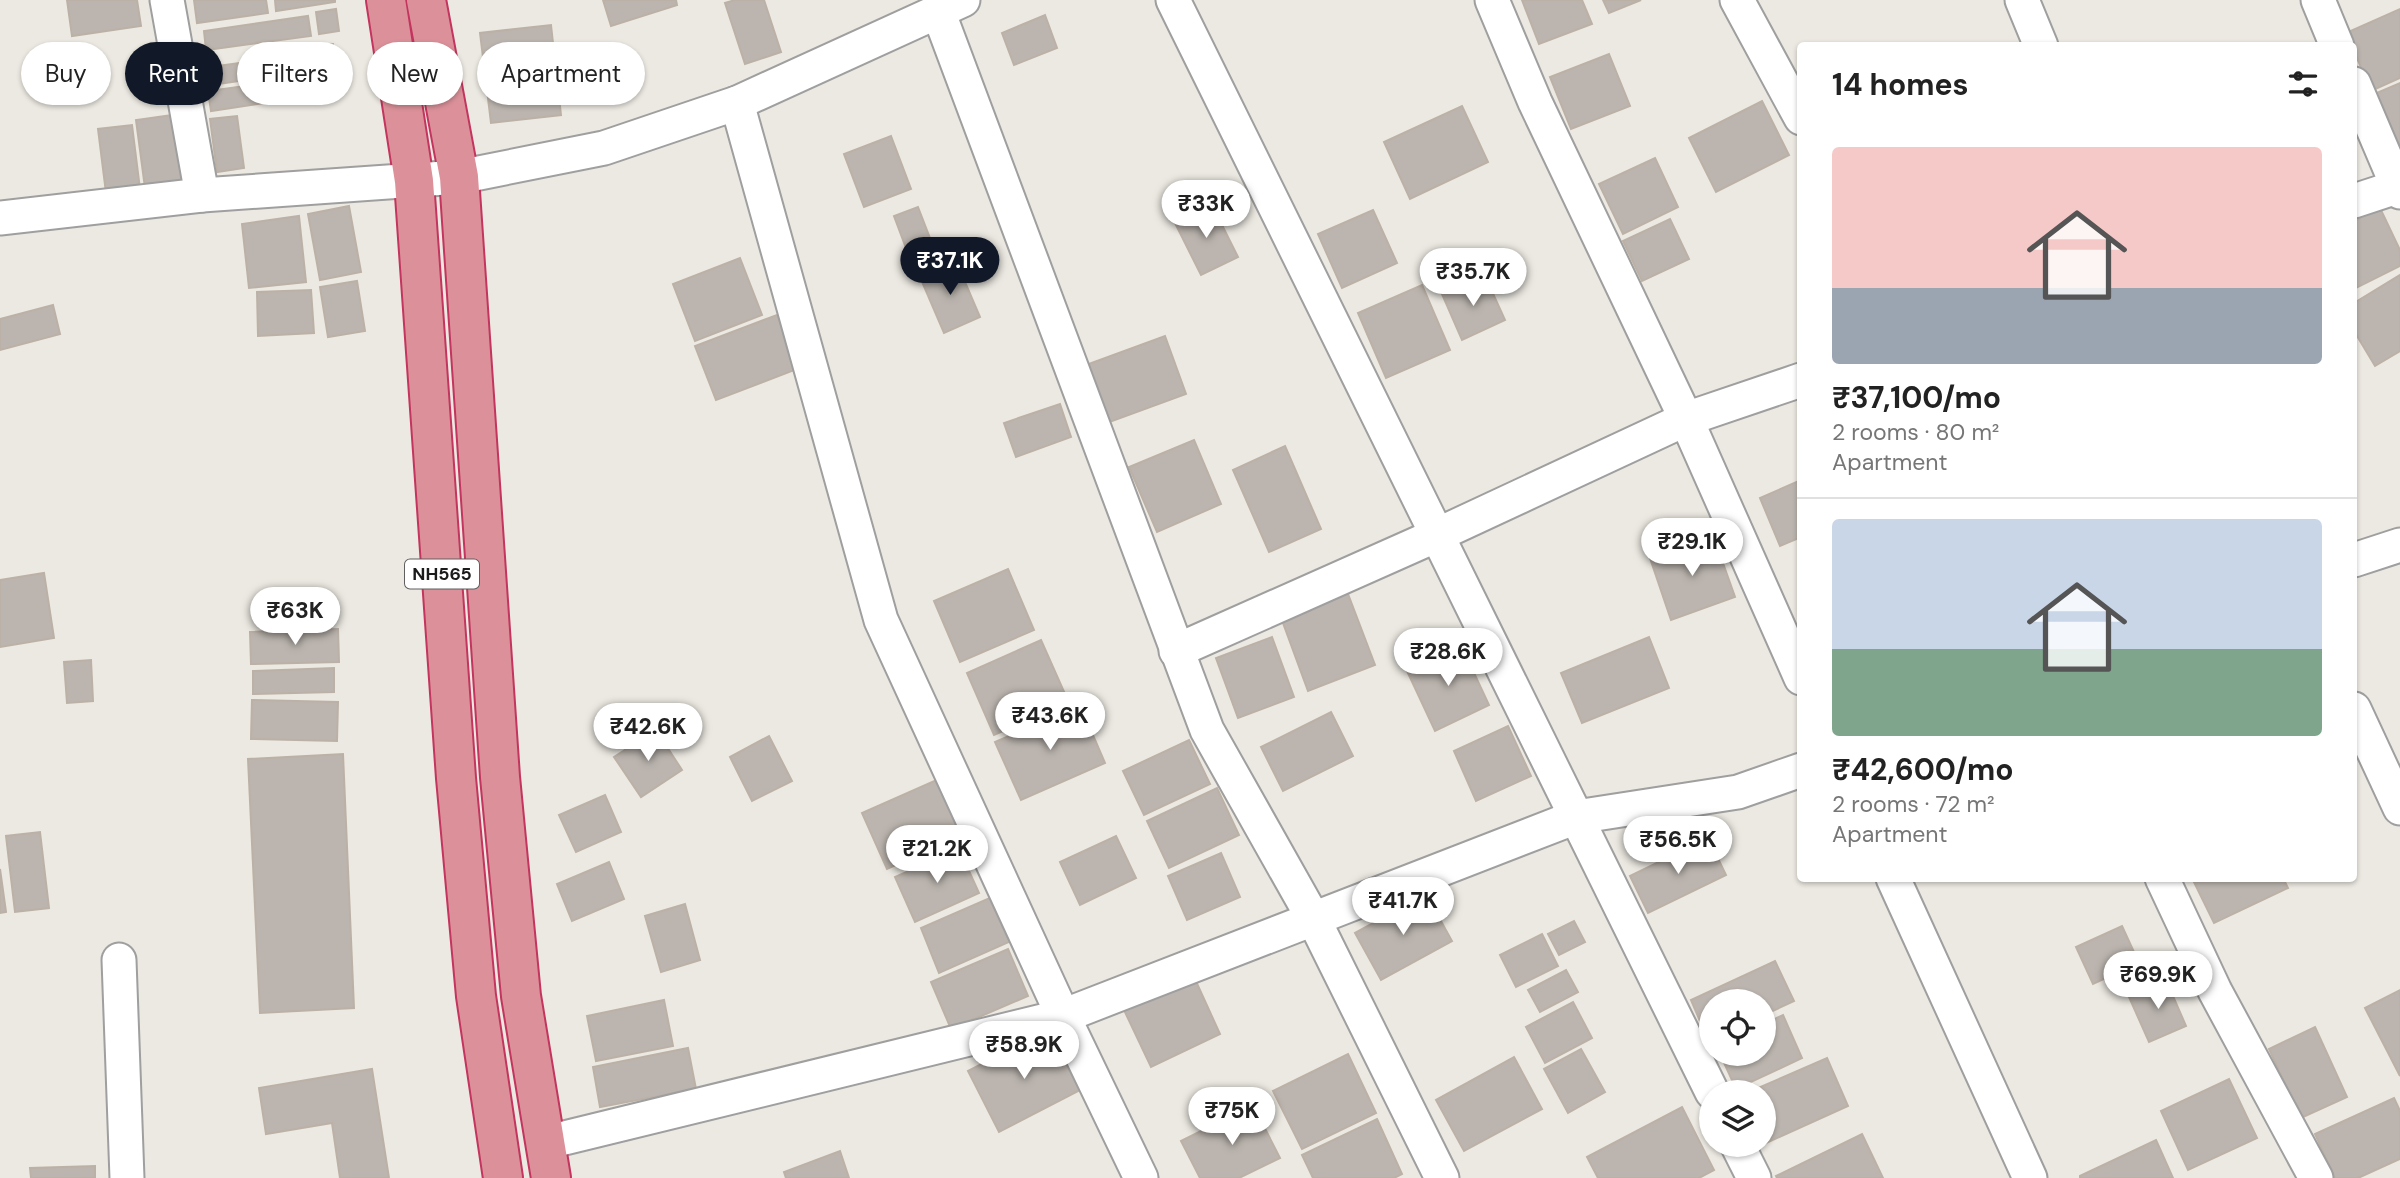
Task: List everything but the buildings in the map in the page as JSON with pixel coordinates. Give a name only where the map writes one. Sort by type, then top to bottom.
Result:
[{"type":"highway","name":"NH565","points":[[386,0],[414,181],[456,778],[476,996],[503,1178]]},
{"type":"highway","name":"NH565","points":[[426,0],[459,177],[500,776],[521,996],[548,1160]]},
{"type":"street","points":[[167,0],[202,195]]},
{"type":"street","points":[[1173,0],[1706,1080]]},
{"type":"street","points":[[1492,0],[1535,102],[1686,419],[1797,669]]},
{"type":"street","points":[[1737,0],[1797,111]]},
{"type":"street","points":[[2022,0],[2039,42]]},
{"type":"street","points":[[2318,0],[2335,42]]},
{"type":"street","points":[[0,218],[202,195],[459,177],[604,148],[737,103],[951,6],[1176,651],[1208,730],[1313,918],[1442,1178]]},
{"type":"street","points":[[2357,91],[2399,188],[2357,200]]},
{"type":"street","points":[[737,103],[881,620],[1063,1016],[1141,1178]]},
{"type":"street","points":[[1176,651],[1437,535],[1686,419],[1797,381]]},
{"type":"street","points":[[2357,559],[2400,545]]},
{"type":"street","points":[[2357,715],[2400,808]]},
{"type":"street","points":[[548,1160],[1063,1016],[1576,817],[1738,792],[1797,771]]},
{"type":"street","points":[[1895,882],[2030,1178]]},
{"type":"street","points":[[2164,882],[2215,991],[2316,1178]]},
{"type":"street","points":[[119,960],[127,1178]]},
{"type":"street","points":[[1744,1157],[1754,1178]]}]
